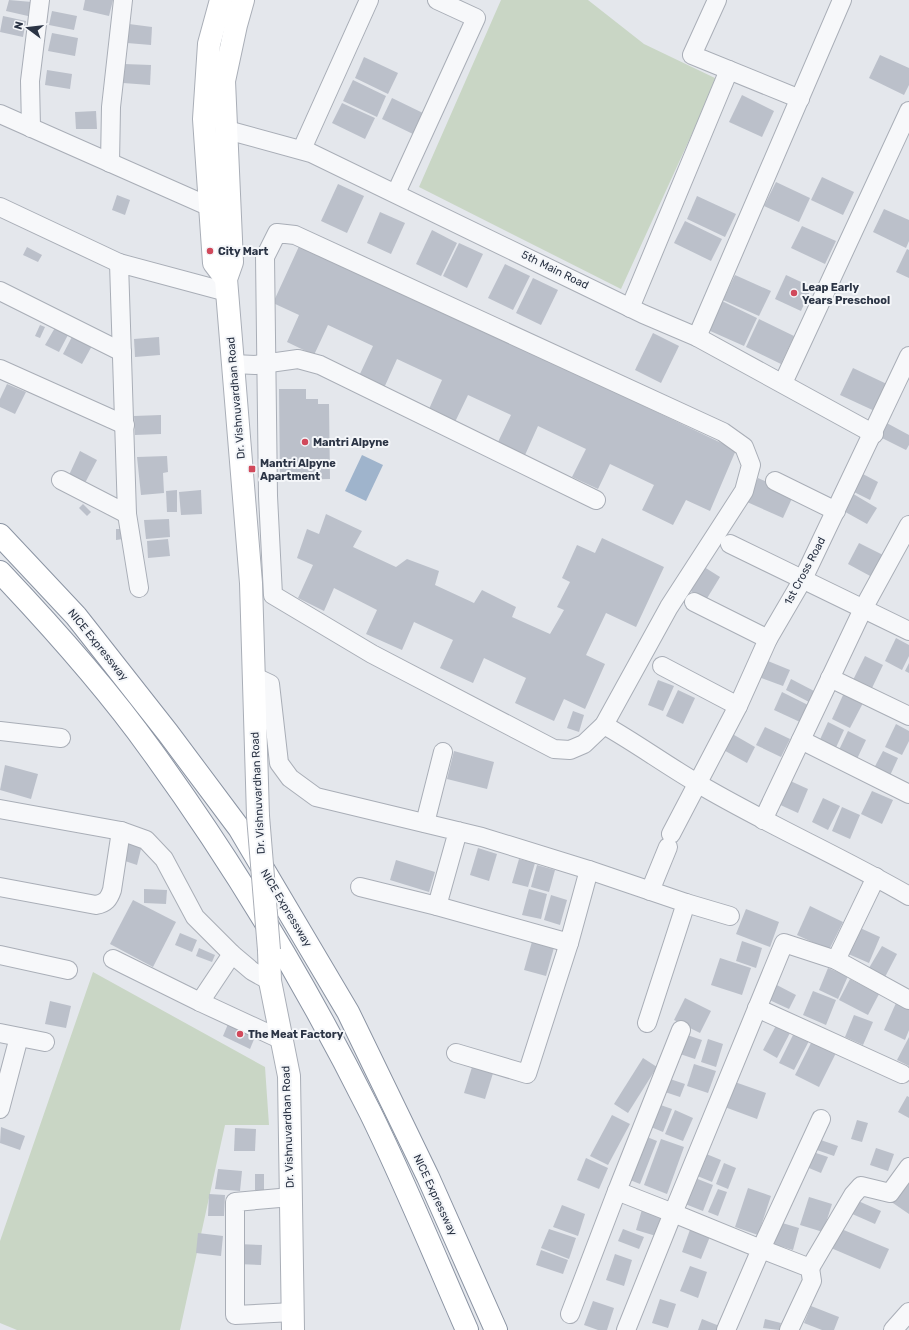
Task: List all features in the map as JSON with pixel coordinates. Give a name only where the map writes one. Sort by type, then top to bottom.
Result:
[{"type":"main road","points":[[221,0],[210,44],[204,119],[208,206],[214,263],[226,286]]},
{"type":"main road","name":"Dr. Vishnuvardhan Road","points":[[243,0],[224,80],[232,262],[226,286],[251,583],[258,816],[269,950],[270,981],[289,1076],[293,1321]]},
{"type":"main road","name":"NICE Expressway","points":[[0,535],[76,616],[168,733],[239,828],[348,1012],[428,1177],[496,1330]]},
{"type":"main road","points":[[0,572],[58,633],[150,748],[222,851],[327,1030],[370,1113],[467,1330]]},
{"type":"street","points":[[31,128],[30,81],[40,0]]},
{"type":"street","points":[[110,163],[111,107],[123,0]]},
{"type":"street","points":[[302,149],[369,0]]},
{"type":"street","points":[[396,193],[476,18],[437,0]]},
{"type":"street","points":[[717,0],[692,55],[800,99]]},
{"type":"street","points":[[697,337],[842,0]]},
{"type":"street","points":[[630,308],[729,70]]},
{"type":"street","points":[[783,383],[909,111]]},
{"type":"street","points":[[0,114],[208,206]]},
{"type":"street","name":"5th Main Road","points":[[226,130],[302,149],[396,193],[630,308],[697,337],[874,434]]},
{"type":"street","points":[[0,207],[118,263],[226,286]]},
{"type":"street","points":[[277,233],[295,234],[723,432],[744,447],[751,465],[744,491],[669,607],[604,725],[584,744],[570,750],[554,749],[372,654],[273,595],[269,506],[265,257],[277,233]]},
{"type":"street","points":[[118,263],[127,514],[139,588]]},
{"type":"street","points":[[0,291],[122,352]]},
{"type":"street","name":"1st Cross Road","points":[[650,891],[670,841],[697,783],[738,706],[768,639],[803,579],[874,434],[909,356]]},
{"type":"street","points":[[233,364],[267,364],[298,359],[320,364],[596,500]]},
{"type":"street","points":[[0,369],[125,425]]},
{"type":"street","points":[[61,480],[127,514]]},
{"type":"street","points":[[775,481],[836,511]]},
{"type":"street","points":[[246,511],[269,506]]},
{"type":"street","points":[[763,820],[864,608],[909,525]]},
{"type":"street","points":[[730,544],[909,631]]},
{"type":"street","points":[[694,602],[768,639]]},
{"type":"street","points":[[662,666],[738,706]]},
{"type":"street","points":[[253,676],[270,684],[279,763],[290,778],[316,797],[458,831],[589,870],[686,903],[730,916]]},
{"type":"street","points":[[830,678],[909,716]]},
{"type":"street","points":[[604,725],[697,783],[763,820],[876,877],[909,896]]},
{"type":"street","points":[[0,731],[61,738]]},
{"type":"street","points":[[801,740],[909,794]]},
{"type":"street","points":[[425,823],[443,752]]},
{"type":"street","points":[[0,809],[121,831],[146,840],[164,859],[195,917],[232,954],[252,971],[270,981]]},
{"type":"street","points":[[0,887],[96,905],[104,904],[109,898],[112,890],[121,831]]},
{"type":"street","points":[[437,906],[458,831]]},
{"type":"street","points":[[456,1053],[526,1074],[569,943],[589,870]]},
{"type":"street","points":[[836,960],[876,877]]},
{"type":"street","points":[[360,887],[437,906],[569,943]]},
{"type":"street","points":[[647,1023],[686,903]]},
{"type":"street","points":[[626,1330],[756,1008],[784,943],[836,960],[909,1000]]},
{"type":"street","points":[[200,1002],[232,954]]},
{"type":"street","points":[[0,955],[68,970]]},
{"type":"street","points":[[114,959],[200,1002],[282,1040]]},
{"type":"street","points":[[756,1008],[902,1074]]},
{"type":"street","points":[[570,1314],[617,1190],[681,1030]]},
{"type":"street","points":[[0,1033],[45,1042]]},
{"type":"street","points":[[0,1109],[19,1037]]},
{"type":"street","points":[[726,1330],[761,1249],[821,1119]]},
{"type":"street","points":[[790,1330],[812,1281],[810,1268],[853,1195],[861,1186],[890,1193],[909,1167]]},
{"type":"street","points":[[617,1190],[810,1268]]},
{"type":"street","points":[[291,1197],[235,1202],[235,1315],[293,1321]]},
{"type":"street","points":[[893,1330],[909,1312]]},
{"type":"green space","points":[[501,0],[588,0],[644,44],[717,79],[621,289],[419,187]]},
{"type":"green space","points":[[93,972],[265,1067],[269,1125],[225,1125],[180,1330],[17,1330],[0,1323],[0,1241]]},
{"type":"water","points":[[362,455],[383,465],[366,501],[345,491]]},
{"type":"building","points":[[9,0],[32,2],[28,16],[6,11]]},
{"type":"building","points":[[85,0],[113,0],[109,16],[83,10]]},
{"type":"building","points":[[52,11],[77,16],[74,30],[49,25]]},
{"type":"building","points":[[3,16],[26,21],[23,37],[0,32]]},
{"type":"building","points":[[129,24],[152,27],[151,45],[127,43]]},
{"type":"building","points":[[52,33],[78,38],[75,56],[48,51]]},
{"type":"building","points":[[880,55],[909,68],[909,85],[904,95],[869,78]]},
{"type":"building","points":[[364,57],[398,73],[388,94],[355,78]]},
{"type":"building","points":[[124,64],[151,65],[150,85],[123,83]]},
{"type":"building","points":[[47,70],[72,74],[70,89],[45,85]]},
{"type":"building","points":[[353,80],[386,96],[377,117],[343,101]]},
{"type":"building","points":[[742,95],[774,111],[762,137],[729,122]]},
{"type":"building","points":[[392,98],[425,114],[415,135],[382,119]]},
{"type":"building","points":[[342,103],[375,118],[365,139],[332,123]]},
{"type":"building","points":[[96,111],[97,129],[76,129],[75,112]]},
{"type":"building","points":[[822,177],[854,192],[843,215],[811,200]]},
{"type":"building","points":[[776,182],[810,198],[799,222],[764,206]]},
{"type":"building","points":[[338,184],[364,196],[347,233],[321,221]]},
{"type":"building","points":[[117,195],[130,200],[125,215],[112,210]]},
{"type":"building","points":[[697,196],[736,214],[725,237],[687,219]]},
{"type":"building","points":[[884,209],[909,220],[909,241],[906,248],[873,232]]},
{"type":"building","points":[[380,212],[405,223],[391,254],[367,243]]},
{"type":"building","points":[[685,221],[722,239],[711,261],[674,243]]},
{"type":"building","points":[[802,226],[836,241],[825,264],[791,248]]},
{"type":"building","points":[[432,230],[457,243],[441,276],[416,264]]},
{"type":"building","points":[[301,242],[736,450],[710,511],[686,500],[673,525],[642,510],[654,485],[610,464],[598,489],[572,477],[586,449],[538,426],[525,455],[498,442],[511,415],[468,395],[455,422],[429,409],[442,380],[397,359],[384,388],[359,376],[373,346],[328,325],[314,355],[287,342],[299,315],[273,303]]},
{"type":"building","points":[[459,243],[483,254],[467,288],[443,276]]},
{"type":"building","points":[[27,247],[42,255],[38,262],[23,255]]},
{"type":"building","points":[[907,249],[909,250],[909,278],[896,272]]},
{"type":"building","points":[[505,264],[530,276],[513,310],[488,298]]},
{"type":"building","points":[[735,275],[771,291],[759,316],[723,300]]},
{"type":"building","name":"Leap Early Years Preschool","points":[[786,275],[812,287],[801,311],[775,299]]},
{"type":"building","points":[[533,278],[558,290],[541,325],[516,313]]},
{"type":"building","points":[[722,301],[757,318],[744,346],[708,330]]},
{"type":"building","points":[[759,319],[794,336],[781,364],[746,347]]},
{"type":"building","points":[[40,325],[45,327],[40,338],[35,336]]},
{"type":"building","points":[[56,326],[69,333],[59,352],[45,345]]},
{"type":"building","points":[[74,333],[93,344],[82,364],[63,354]]},
{"type":"building","points":[[653,333],[679,346],[661,383],[635,370]]},
{"type":"building","points":[[159,337],[160,355],[135,357],[134,339]]},
{"type":"building","points":[[853,368],[891,386],[879,413],[840,395]]},
{"type":"building","points":[[7,384],[26,392],[15,414],[0,407],[0,399]]},
{"type":"building","name":"Mantri Alpyne","points":[[279,389],[306,389],[306,399],[318,399],[318,404],[329,404],[330,479],[280,480]]},
{"type":"building","points":[[161,415],[161,434],[135,435],[134,416]]},
{"type":"building","points":[[883,421],[909,435],[909,445],[906,450],[876,435]]},
{"type":"building","points":[[80,451],[97,460],[85,483],[69,475]]},
{"type":"building","points":[[167,456],[168,472],[163,473],[164,493],[141,495],[137,457]]},
{"type":"building","points":[[861,473],[878,482],[870,500],[852,491]]},
{"type":"building","points":[[758,478],[794,494],[783,518],[747,502]]},
{"type":"building","points":[[177,490],[177,512],[167,512],[166,491]]},
{"type":"building","points":[[201,490],[202,514],[181,515],[179,492]]},
{"type":"building","points":[[850,492],[877,508],[867,524],[840,509]]},
{"type":"building","points":[[83,504],[91,512],[87,516],[79,508]]},
{"type":"building","points":[[326,514],[362,531],[353,547],[396,567],[407,559],[439,571],[435,585],[474,603],[482,590],[516,607],[512,617],[550,634],[564,610],[557,607],[570,582],[562,578],[577,545],[595,553],[602,538],[664,567],[636,627],[606,613],[586,655],[605,664],[585,709],[564,699],[554,721],[515,703],[526,678],[484,658],[473,683],[440,668],[453,640],[414,622],[402,650],[366,634],[377,610],[334,588],[324,611],[298,598],[313,565],[297,558],[307,529],[319,534]]},
{"type":"building","points":[[169,519],[170,537],[146,539],[144,520]]},
{"type":"building","points":[[116,529],[122,529],[123,539],[116,540]]},
{"type":"building","points":[[168,539],[170,556],[148,558],[147,541]]},
{"type":"building","points":[[859,543],[883,555],[872,577],[848,564]]},
{"type":"building","points":[[701,565],[720,577],[706,600],[687,589]]},
{"type":"building","points":[[896,638],[909,645],[909,656],[902,670],[885,661]]},
{"type":"building","points":[[865,656],[883,665],[872,688],[853,680]]},
{"type":"building","points":[[763,659],[790,670],[783,686],[756,676]]},
{"type":"building","points":[[909,663],[909,673],[905,671]]},
{"type":"building","points":[[791,679],[816,692],[811,703],[786,690]]},
{"type":"building","points":[[658,680],[674,686],[663,711],[648,705]]},
{"type":"building","points":[[678,690],[695,698],[683,724],[666,716]]},
{"type":"building","points":[[782,692],[808,705],[800,722],[774,710]]},
{"type":"building","points":[[844,693],[863,703],[850,728],[832,719]]},
{"type":"building","points":[[573,711],[584,715],[579,732],[567,728]]},
{"type":"building","points":[[828,722],[844,730],[833,754],[817,746]]},
{"type":"building","points":[[896,724],[909,731],[909,741],[902,755],[885,747]]},
{"type":"building","points":[[765,727],[790,739],[781,757],[756,745]]},
{"type":"building","points":[[848,731],[866,740],[855,763],[837,754]]},
{"type":"building","points":[[729,732],[755,747],[747,763],[720,748]]},
{"type":"building","points":[[454,751],[494,762],[487,789],[447,779]]},
{"type":"building","points":[[883,751],[898,758],[888,780],[872,772]]},
{"type":"building","points":[[5,765],[38,774],[31,799],[0,790]]},
{"type":"building","points":[[786,779],[808,789],[798,813],[776,803]]},
{"type":"building","points":[[872,791],[893,800],[882,824],[861,814]]},
{"type":"building","points":[[823,798],[840,806],[828,830],[812,822]]},
{"type":"building","points":[[842,807],[860,815],[850,839],[832,831]]},
{"type":"building","points":[[124,840],[142,845],[137,865],[119,859]]},
{"type":"building","points":[[478,848],[497,854],[489,881],[470,875]]},
{"type":"building","points":[[519,859],[535,863],[528,887],[512,883]]},
{"type":"building","points":[[396,860],[435,872],[429,892],[390,880]]},
{"type":"building","points":[[537,865],[555,870],[549,892],[531,887]]},
{"type":"building","points":[[144,889],[167,890],[166,904],[144,903]]},
{"type":"building","points":[[529,889],[547,894],[541,919],[522,915]]},
{"type":"building","points":[[551,895],[567,900],[560,925],[544,920]]},
{"type":"building","points":[[133,900],[176,922],[153,967],[110,944]]},
{"type":"building","points":[[810,906],[843,922],[829,950],[797,935]]},
{"type":"building","points":[[746,909],[779,922],[770,947],[736,934]]},
{"type":"building","points":[[858,927],[880,937],[869,963],[846,953]]},
{"type":"building","points":[[180,933],[197,940],[192,952],[175,945]]},
{"type":"building","points":[[533,938],[555,944],[546,976],[524,970]]},
{"type":"building","points":[[742,941],[762,948],[756,968],[736,961]]},
{"type":"building","points":[[882,946],[897,954],[885,977],[869,968]]},
{"type":"building","points":[[199,948],[215,955],[212,962],[196,956]]},
{"type":"building","points":[[720,958],[751,968],[742,995],[711,985]]},
{"type":"building","points":[[828,968],[848,976],[838,999],[819,990]]},
{"type":"building","points":[[850,979],[879,994],[868,1015],[839,1000]]},
{"type":"building","points":[[773,983],[796,995],[789,1009],[765,998]]},
{"type":"building","points":[[813,991],[836,1000],[826,1025],[803,1015]]},
{"type":"building","points":[[685,998],[711,1011],[700,1033],[674,1020]]},
{"type":"building","points":[[50,1001],[71,1006],[66,1028],[45,1024]]},
{"type":"building","points":[[896,1003],[909,1009],[909,1030],[905,1040],[884,1030]]},
{"type":"building","points":[[854,1015],[873,1022],[863,1045],[845,1037]]},
{"type":"building","name":"The Meat Factory","points":[[231,1017],[257,1032],[250,1049],[223,1036]]},
{"type":"building","points":[[778,1022],[792,1029],[777,1058],[763,1050]]},
{"type":"building","points":[[796,1029],[811,1037],[794,1070],[779,1063]]},
{"type":"building","points":[[687,1035],[702,1040],[695,1059],[680,1054]]},
{"type":"building","points":[[909,1037],[909,1066],[897,1060]]},
{"type":"building","points":[[708,1039],[723,1044],[716,1067],[701,1062]]},
{"type":"building","points":[[813,1039],[837,1051],[819,1087],[795,1075]]},
{"type":"building","points":[[643,1058],[657,1067],[628,1113],[614,1104]]},
{"type":"building","points":[[473,1064],[494,1070],[485,1099],[464,1093]]},
{"type":"building","points":[[694,1064],[716,1071],[708,1093],[687,1086]]},
{"type":"building","points":[[670,1079],[685,1084],[680,1097],[665,1092]]},
{"type":"building","points":[[732,1081],[766,1093],[757,1119],[722,1106]]},
{"type":"building","points":[[907,1096],[909,1097],[909,1118],[898,1112]]},
{"type":"building","points":[[655,1103],[672,1109],[663,1132],[646,1125]]},
{"type":"building","points":[[675,1110],[693,1118],[683,1141],[665,1134]]},
{"type":"building","points":[[612,1115],[630,1124],[608,1165],[590,1156]]},
{"type":"building","points":[[857,1120],[868,1123],[862,1142],[851,1139]]},
{"type":"building","points":[[1,1127],[25,1136],[20,1150],[0,1143]]},
{"type":"building","points":[[235,1128],[256,1129],[255,1151],[234,1151]]},
{"type":"building","points":[[642,1135],[657,1141],[640,1184],[625,1178]]},
{"type":"building","points":[[661,1139],[684,1147],[667,1194],[644,1185]]},
{"type":"building","points":[[818,1139],[838,1146],[834,1156],[814,1149]]},
{"type":"building","points":[[876,1148],[894,1154],[888,1171],[870,1165]]},
{"type":"building","points":[[699,1151],[721,1160],[712,1182],[690,1173]]},
{"type":"building","points":[[810,1151],[828,1157],[821,1173],[804,1166]]},
{"type":"building","points":[[586,1158],[608,1168],[599,1189],[577,1180]]},
{"type":"building","points":[[724,1163],[736,1168],[728,1189],[716,1184]]},
{"type":"building","points":[[218,1169],[242,1171],[240,1191],[215,1189]]},
{"type":"building","points":[[255,1174],[264,1174],[264,1190],[255,1190]]},
{"type":"building","points":[[909,1174],[909,1214],[890,1201]]},
{"type":"building","points":[[690,1176],[713,1185],[703,1211],[680,1202]]},
{"type":"building","points":[[748,1188],[771,1196],[758,1235],[735,1227]]},
{"type":"building","points":[[718,1189],[727,1192],[718,1216],[708,1212]]},
{"type":"building","points":[[209,1194],[225,1195],[224,1216],[208,1216]]},
{"type":"building","points":[[809,1197],[832,1204],[823,1232],[800,1225]]},
{"type":"building","points":[[856,1200],[881,1211],[875,1224],[850,1213]]},
{"type":"building","points":[[562,1205],[585,1214],[578,1236],[553,1227]]},
{"type":"building","points":[[643,1206],[663,1213],[656,1236],[636,1230]]},
{"type":"building","points":[[779,1222],[799,1228],[793,1250],[773,1244]]},
{"type":"building","points":[[691,1227],[711,1234],[701,1259],[682,1252]]},
{"type":"building","points":[[839,1228],[889,1249],[880,1269],[831,1248]]},
{"type":"building","points":[[549,1229],[576,1238],[569,1259],[541,1248]]},
{"type":"building","points":[[623,1229],[644,1237],[639,1249],[618,1241]]},
{"type":"building","points":[[198,1233],[223,1236],[221,1256],[196,1253]]},
{"type":"building","points":[[237,1244],[262,1245],[261,1265],[237,1264]]},
{"type":"building","points":[[541,1250],[568,1260],[563,1274],[536,1265]]},
{"type":"building","points":[[615,1254],[632,1260],[624,1286],[606,1280]]},
{"type":"building","points":[[690,1266],[707,1272],[698,1298],[680,1291]]},
{"type":"building","points":[[660,1299],[676,1304],[668,1328],[652,1323]]},
{"type":"building","points":[[593,1301],[614,1308],[607,1330],[598,1330],[584,1325]]},
{"type":"building","points":[[811,1306],[839,1317],[834,1330],[822,1330],[804,1323]]},
{"type":"building","points":[[702,1319],[722,1327],[721,1330],[698,1330]]},
{"type":"building","points":[[765,1319],[781,1323],[779,1330],[763,1328]]},
{"type":"place","name":"City Mart","points":[[210,251]]},
{"type":"place","name":"Leap Early Years Preschool","points":[[794,293]]},
{"type":"place","name":"Mantri Alpyne","points":[[305,442]]},
{"type":"place","name":"Mantri Alpyne Apartment","points":[[252,469]]},
{"type":"place","name":"The Meat Factory","points":[[240,1034]]}]
